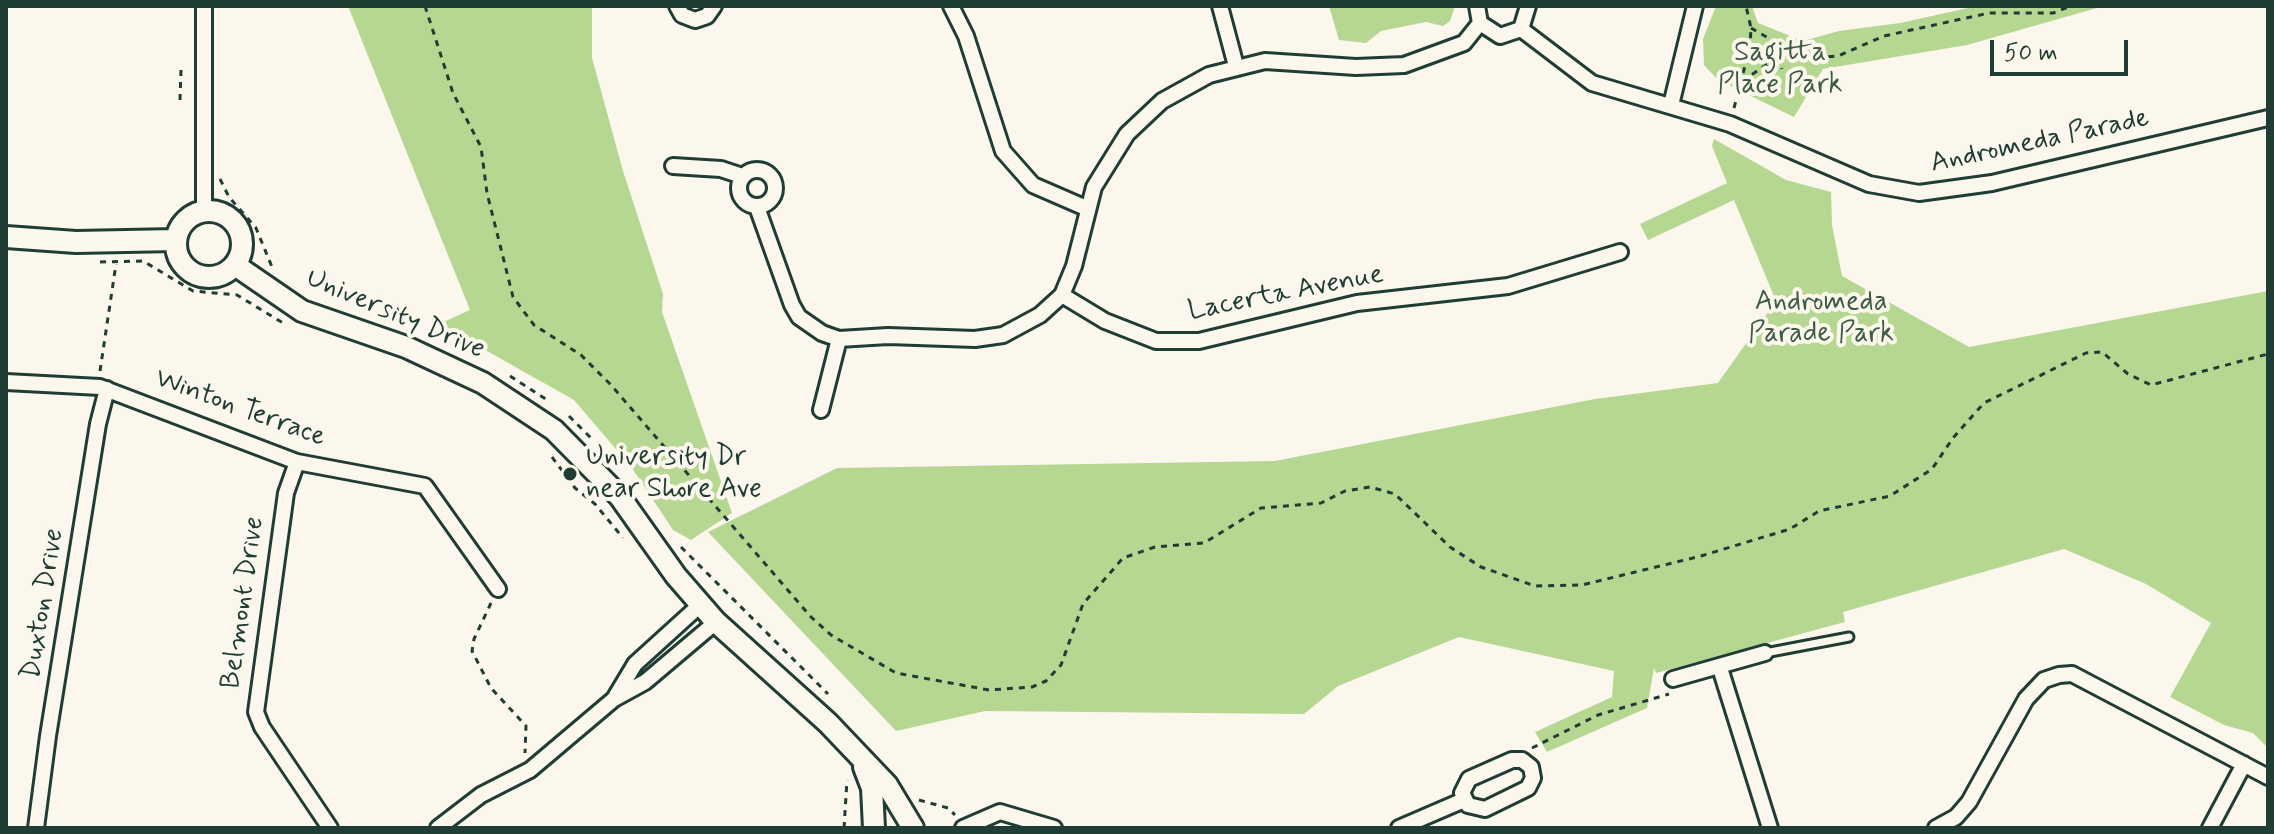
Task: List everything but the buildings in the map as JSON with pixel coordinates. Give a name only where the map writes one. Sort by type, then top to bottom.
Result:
[{"type":"street","points":[[204,6],[204,211]]},
{"type":"street","points":[[677,6],[682,15],[695,20],[707,16],[714,6]]},
{"type":"street","points":[[951,6],[966,36],[1003,151],[1015,169],[1033,185],[1086,208]]},
{"type":"street","points":[[1220,6],[1236,66]]},
{"type":"street","points":[[1477,6],[1480,23],[1500,36],[1521,29],[1528,6]]},
{"type":"street","points":[[1671,105],[1695,6]]},
{"type":"street","points":[[742,176],[738,187],[742,199],[757,207],[792,305],[809,326],[839,339],[888,336],[975,339],[1003,335],[1040,315],[1062,295],[1074,266],[1086,208],[1107,162],[1145,115],[1184,88],[1236,66],[1265,61],[1356,67],[1404,65],[1464,43],[1480,23]]},
{"type":"street","name":"Andromeda Parade","points":[[1521,29],[1592,83],[1730,124],[1869,184],[1919,193],[1980,186],[2268,118]]},
{"type":"street","points":[[673,166],[721,169],[742,176],[759,169],[773,180],[773,198],[757,207]]},
{"type":"street","points":[[204,211],[216,211],[235,223],[242,244],[235,265],[217,277],[196,275],[180,261],[176,240],[185,221],[204,211]]},
{"type":"street","points":[[6,237],[76,242],[176,240]]},
{"type":"street","name":"Lacerta Avenue","points":[[1062,295],[1105,321],[1156,341],[1199,341],[1357,303],[1508,286],[1620,252]]},
{"type":"street","name":"University Drive","points":[[235,265],[302,311],[406,347],[520,405],[554,430],[595,469],[700,605],[828,723],[854,767],[872,788],[874,828]]},
{"type":"street","points":[[821,410],[839,339]]},
{"type":"street","name":"Winton Terrace","points":[[6,382],[102,388],[297,462],[425,486],[498,589]]},
{"type":"street","name":"Duxton Drive","points":[[36,828],[102,388]]},
{"type":"street","name":"Belmont Drive","points":[[297,462],[286,493],[256,712],[262,727],[330,828]]},
{"type":"street","points":[[614,699],[635,664],[700,605]]},
{"type":"street","points":[[438,828],[481,795],[530,770],[614,699],[645,682],[716,622]]},
{"type":"street","points":[[1679,678],[1765,653]]},
{"type":"street","points":[[1720,668],[1770,828]]},
{"type":"street","points":[[1936,828],[1956,817],[1969,802],[2026,699],[2044,680],[2059,675],[2072,674],[2268,777]]},
{"type":"street","points":[[1512,760],[1522,760],[1533,774],[1526,790],[1481,810],[1472,808],[1464,800],[1463,790],[1469,779],[1512,760]]},
{"type":"street","points":[[2210,828],[2244,764]]},
{"type":"street","name":"University Drive","points":[[854,767],[887,785],[913,828]]},
{"type":"street","points":[[1399,828],[1464,800]]},
{"type":"street","points":[[963,828],[982,817],[1000,812],[1054,828]]},
{"type":"lane","points":[[1765,653],[1849,637]]},
{"type":"path","points":[[425,6],[453,93],[481,147],[487,193],[513,297],[534,325],[581,355],[611,385],[811,617],[831,635],[896,673],[989,690],[1032,687],[1046,681],[1061,665],[1083,604],[1123,558],[1140,550],[1204,543],[1261,508],[1321,503],[1345,491],[1370,487],[1395,494],[1450,547],[1481,567],[1535,586],[1582,585],[1701,556],[1790,529],[1819,511],[1890,496],[1932,469],[1953,438],[1984,403],[2086,353],[2102,352],[2128,374],[2151,385],[2268,354]]},
{"type":"path","points":[[1730,124],[1742,81],[1751,28],[1746,6]]},
{"type":"path","points":[[1751,28],[1789,50],[1823,57],[1838,56],[1884,36],[1989,13],[2053,13],[2071,6]]},
{"type":"path","points":[[1742,81],[1789,50]]},
{"type":"path","points":[[1777,57],[1782,69]]},
{"type":"path","points":[[180,100],[181,70]]},
{"type":"path","points":[[102,388],[116,264],[143,261],[193,291],[237,295],[291,326]]},
{"type":"path","points":[[548,453],[575,488],[595,504],[625,539]]},
{"type":"path","points":[[498,589],[474,639],[472,651],[491,688],[526,726],[524,758],[530,770]]},
{"type":"path","points":[[1522,760],[1543,740],[1612,710],[1675,692],[1679,678]]},
{"type":"path","points":[[844,828],[854,767]]},
{"type":"green space","points":[[348,6],[592,6],[592,58],[623,171],[663,294],[662,312],[732,513],[691,540],[673,530],[632,468],[574,400],[439,324],[470,310]]},
{"type":"green space","points":[[1329,6],[1455,6],[1450,21],[1443,26],[1426,22],[1381,31],[1366,43],[1339,40]]},
{"type":"green space","name":"Sagitta Place Park","points":[[1716,6],[1752,6],[1758,23],[1803,41],[1839,31],[1900,23],[1977,6],[2104,6],[1967,45],[1823,69],[1794,117],[1718,80],[1704,65],[1703,39]]},
{"type":"green space","name":"Andromeda Parade Park","points":[[1714,139],[1786,180],[1831,192],[1832,225],[1842,276],[1969,347],[2268,291],[2268,748],[2253,733],[2224,725],[2170,697],[2211,623],[2146,584],[2064,549],[1843,612],[1845,622],[1656,673],[1654,668],[1647,708],[1547,752],[1535,732],[1612,697],[1614,671],[1459,637],[1338,686],[1304,714],[985,711],[896,731],[708,532],[837,468],[1275,461],[1595,399],[1718,383],[1776,301],[1734,200],[1648,240],[1640,224],[1727,183],[1712,146]]},
{"type":"place","name":"University Dr near Shore Ave","points":[[570,474]]}]
